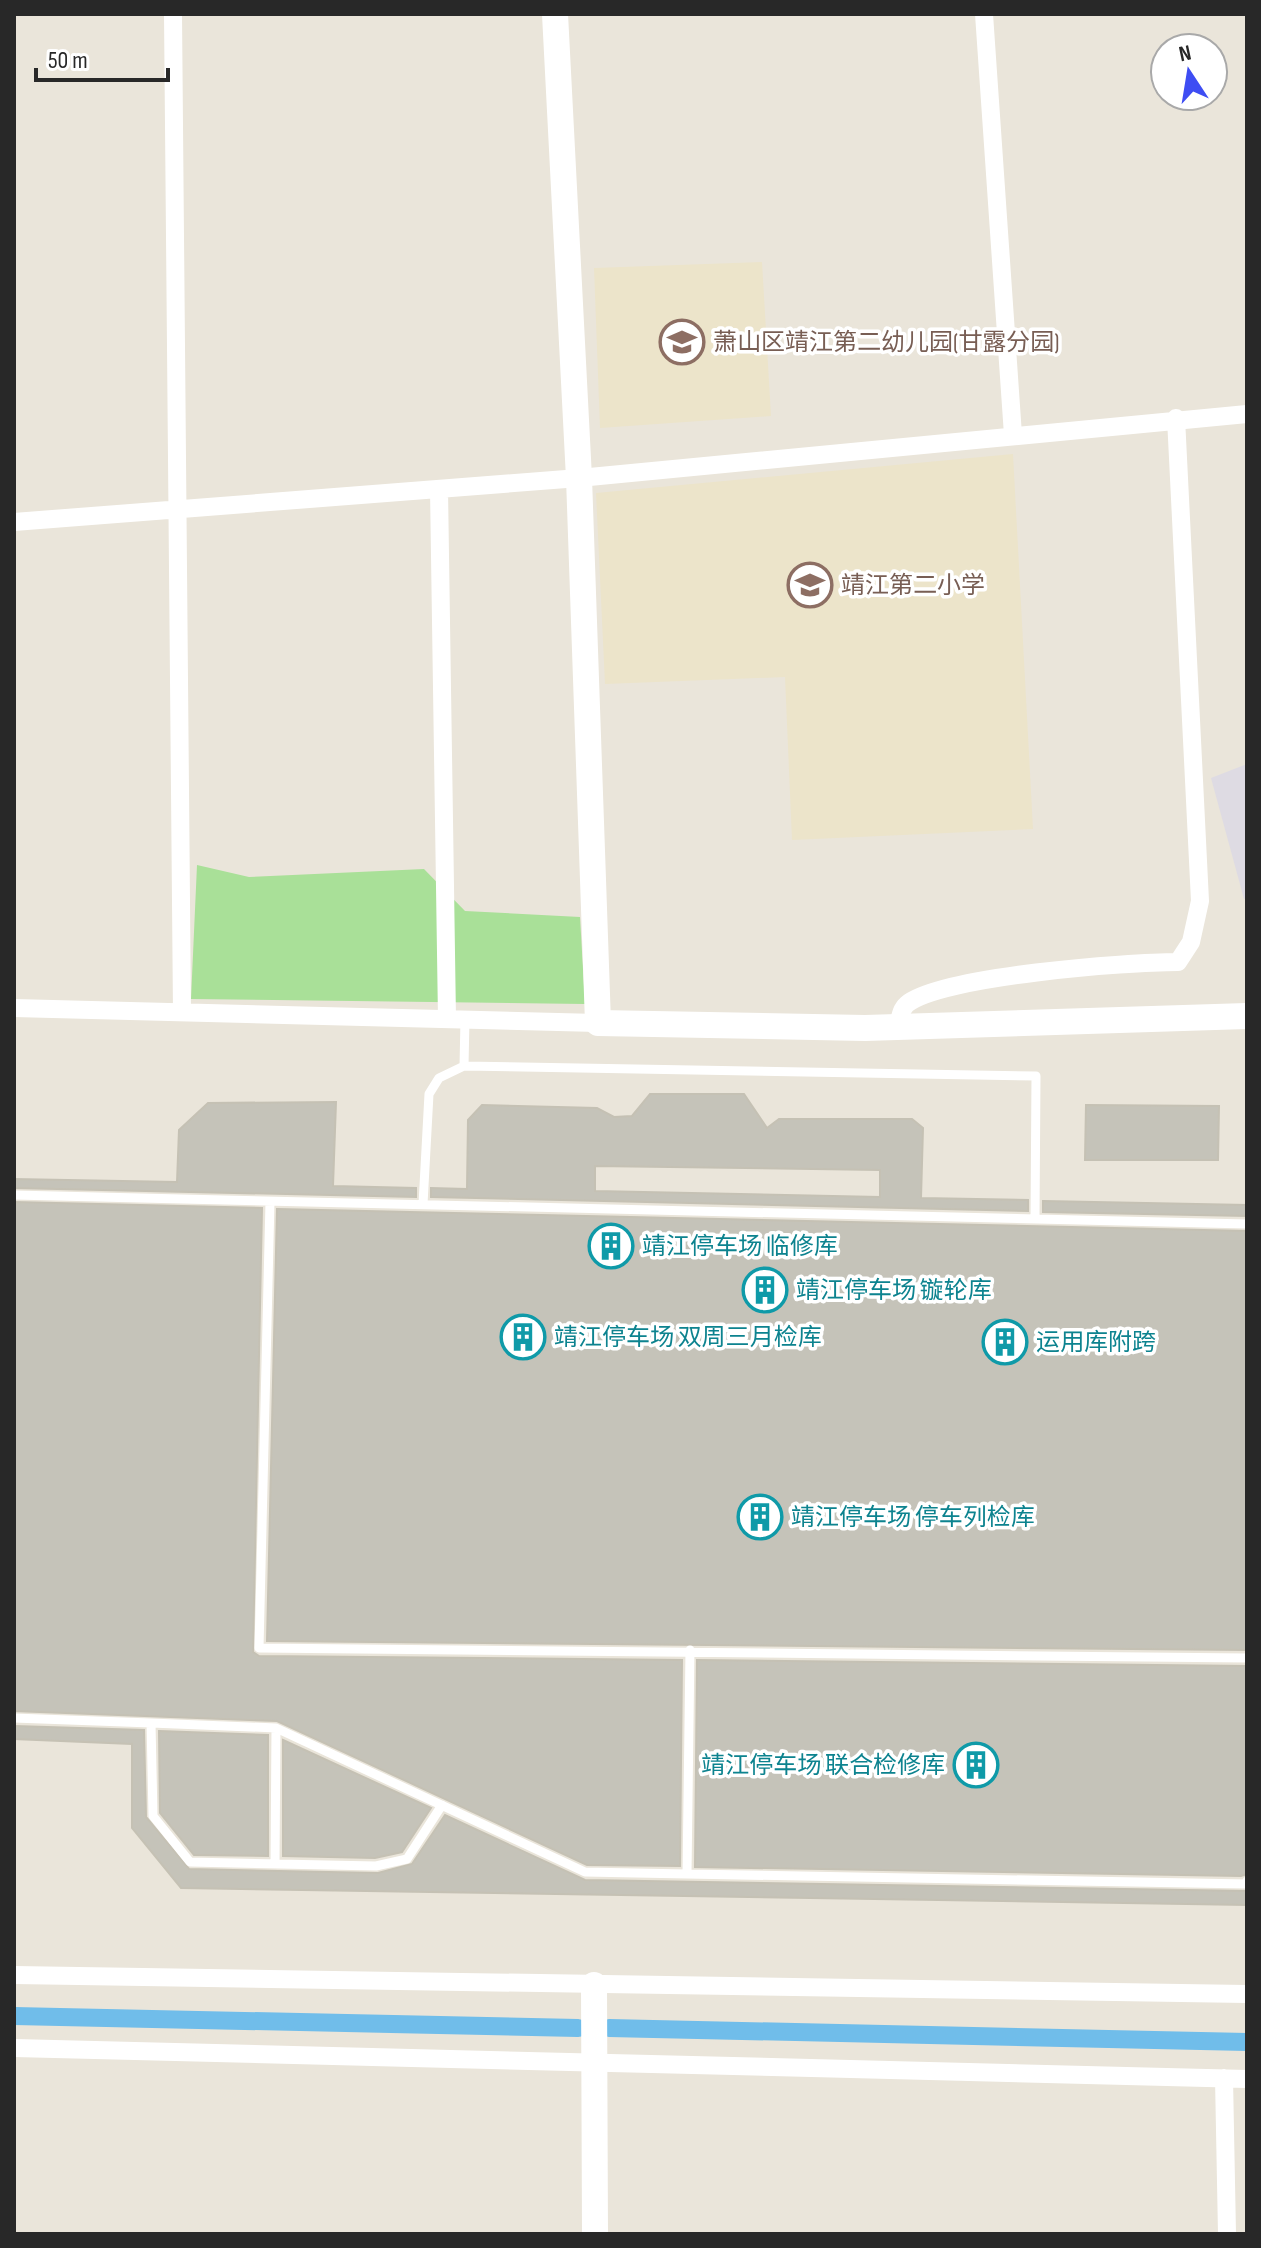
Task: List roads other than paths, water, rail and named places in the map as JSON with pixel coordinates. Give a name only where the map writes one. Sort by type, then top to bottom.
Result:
[{"type":"main road","points":[[555,14],[579,478],[598,1023],[898,1027],[1247,1016]]},
{"type":"main road","points":[[594,1985],[595,2234]]},
{"type":"street","points":[[173,14],[182,1012]]},
{"type":"street","points":[[984,14],[1013,435]]},
{"type":"street","points":[[14,522],[579,478],[1176,418],[1247,414]]},
{"type":"street","points":[[898,1027],[902,1011],[908,1003],[941,990],[1094,964],[1178,962],[1191,942],[1200,901],[1176,418]]},
{"type":"street","points":[[439,489],[456,1019]]},
{"type":"street","points":[[14,1008],[598,1023]]},
{"type":"street","points":[[14,1975],[1247,1994]]},
{"type":"street","points":[[14,2048],[595,2060],[1247,2079]]},
{"type":"street","points":[[1224,2078],[1227,2234]]},
{"type":"lane","points":[[456,1019],[464,1066]]},
{"type":"lane","points":[[423,1204],[429,1094],[439,1078],[464,1066],[1036,1076],[1035,1218]]},
{"type":"lane","points":[[14,1195],[1247,1224]]},
{"type":"lane","points":[[270,1202],[259,1648],[1247,1658]]},
{"type":"lane","points":[[687,1874],[690,1650]]},
{"type":"lane","points":[[14,1718],[276,1728],[585,1872],[1247,1884],[1247,1881]]},
{"type":"lane","points":[[151,1723],[153,1816],[190,1862],[376,1866],[407,1859],[442,1805]]},
{"type":"lane","points":[[275,1864],[276,1728]]},
{"type":"waterway","points":[[14,2016],[578,2028]]},
{"type":"waterway","points":[[609,2028],[1247,2042]]},
{"type":"place","name":"萧山区靖江第二幼儿园(甘露分园)","points":[[682,342]]},
{"type":"place","name":"靖江第二小学","points":[[810,585]]},
{"type":"place","name":"靖江停车场 临修库","points":[[611,1246]]},
{"type":"place","name":"靖江停车场 镟轮库","points":[[765,1290]]},
{"type":"place","name":"靖江停车场 双周三月检库","points":[[523,1337]]},
{"type":"place","name":"运用库附跨","points":[[1005,1342]]},
{"type":"place","name":"靖江停车场 停车列检库","points":[[760,1517]]},
{"type":"place","name":"靖江停车场 联合检修库","points":[[976,1765]]}]
